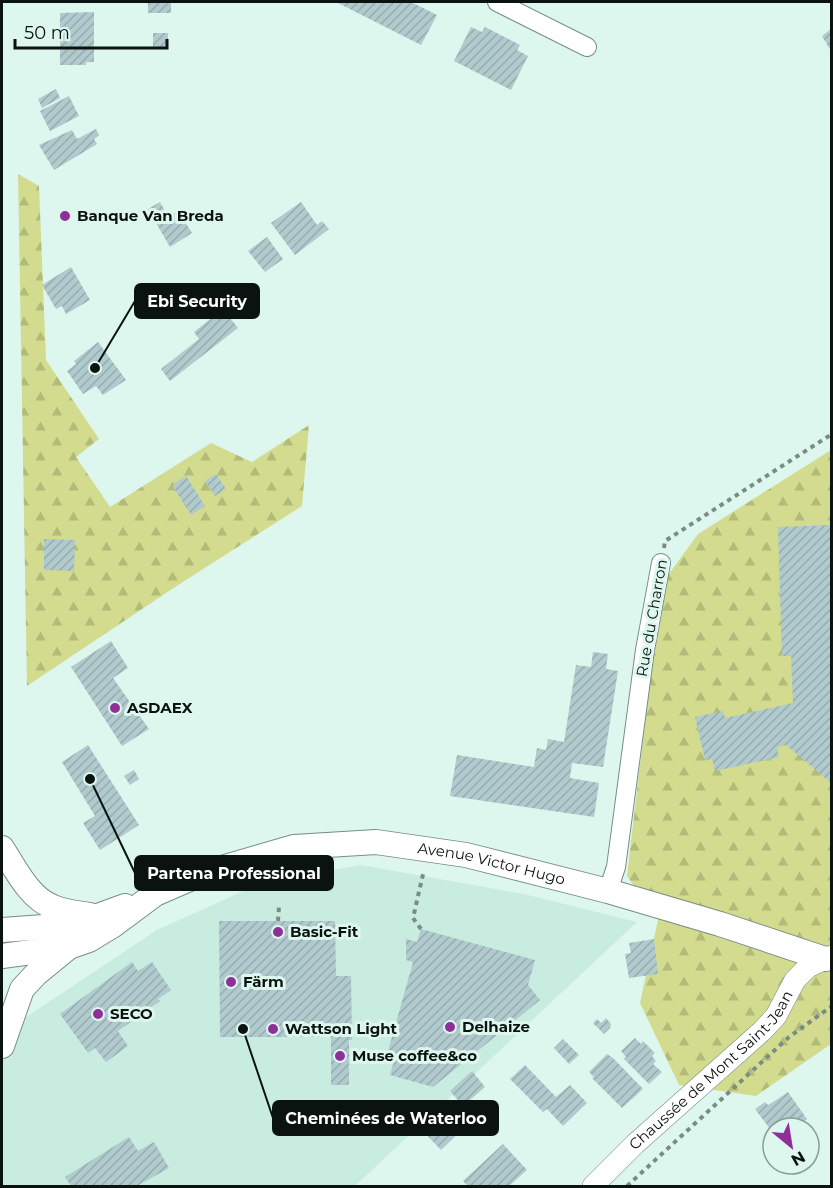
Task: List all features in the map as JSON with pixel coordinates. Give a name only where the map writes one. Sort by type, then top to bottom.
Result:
[{"type":"main road","name":"Avenue Victor Hugo","points":[[2,930],[58,926],[95,917],[201,873],[294,847],[376,842],[466,855],[608,891],[828,959]]},
{"type":"main road","points":[[2,848],[25,884],[36,896],[52,907],[95,917]]},
{"type":"main road","name":"Avenue Victor Hugo","points":[[2,956],[69,947],[89,940],[155,894]]},
{"type":"main road","name":"Avenue Victor Hugo","points":[[2,1046],[22,989],[36,974],[69,947]]},
{"type":"street","points":[[497,2],[587,47]]},
{"type":"street","name":"Rue du Charron","points":[[608,891],[616,867],[645,650],[661,563]]},
{"type":"street","name":"Chaussée de Mont Saint-Jean","points":[[593,1186],[643,1137],[762,1031],[776,1016],[795,980],[808,967],[828,959]]},
{"type":"path","name":"Rue du Charron","points":[[661,563],[665,541],[831,434]]},
{"type":"path","points":[[421,928],[413,918],[424,868]]},
{"type":"path","points":[[278,921],[279,906]]},
{"type":"path","points":[[627,1186],[789,1037],[831,1006]]},
{"type":"shaded area","points":[[361,865],[524,894],[637,922],[355,1186],[2,1186],[2,1033],[157,930],[261,883]]},
{"type":"green space","points":[[18,174],[39,186],[46,360],[99,439],[76,457],[110,507],[211,443],[252,462],[309,425],[302,506],[27,686]]},
{"type":"green space","points":[[831,450],[831,1044],[756,1096],[679,1085],[640,1003],[658,920],[627,876],[661,585],[698,534]]},
{"type":"building","points":[[148,2],[171,2],[171,13],[148,13]]},
{"type":"building","points":[[336,2],[411,2],[437,15],[421,45]]},
{"type":"building","points":[[94,12],[94,62],[86,62],[86,65],[60,65],[60,13]]},
{"type":"building","points":[[471,27],[482,32],[485,27],[520,45],[517,50],[528,56],[511,90],[454,61]]},
{"type":"building","points":[[831,29],[831,51],[822,36]]},
{"type":"building","points":[[153,33],[168,33],[168,48],[153,48]]},
{"type":"building","points":[[56,89],[60,98],[42,108],[38,99]]},
{"type":"building","points":[[69,96],[79,116],[50,131],[40,111]]},
{"type":"building","points":[[96,129],[99,135],[94,139],[97,144],[54,170],[39,145],[72,130],[77,139]]},
{"type":"building","points":[[160,202],[168,217],[178,211],[192,233],[170,247],[148,209]]},
{"type":"building","points":[[301,202],[317,225],[322,221],[329,229],[295,255],[271,223]]},
{"type":"building","points":[[267,237],[283,259],[265,272],[248,251]]},
{"type":"building","points":[[71,267],[90,300],[66,314],[62,306],[56,309],[42,285]]},
{"type":"building","points":[[223,309],[238,328],[170,381],[161,369],[199,339],[194,332]]},
{"type":"building","points":[[98,342],[126,380],[103,395],[96,386],[83,394],[67,371],[76,364],[74,361]]},
{"type":"building","points":[[216,474],[226,489],[215,496],[205,481]]},
{"type":"building","points":[[186,476],[205,506],[191,515],[172,485]]},
{"type":"building","points":[[831,525],[831,783],[785,744],[777,748],[779,757],[715,771],[712,759],[705,760],[695,717],[723,711],[725,718],[793,703],[791,656],[782,656],[778,527]]},
{"type":"building","points":[[44,539],[75,540],[74,571],[44,570]]},
{"type":"building","points":[[111,641],[128,668],[113,678],[149,729],[122,746],[71,667]]},
{"type":"building","points":[[593,652],[608,654],[606,669],[618,671],[603,767],[572,763],[570,778],[599,783],[594,817],[450,796],[457,755],[534,767],[537,748],[546,750],[548,739],[564,742],[576,665],[591,667]]},
{"type":"building","points":[[88,745],[139,825],[100,850],[83,823],[95,816],[62,762]]},
{"type":"building","points":[[134,770],[139,779],[130,785],[124,776]]},
{"type":"building","points":[[219,921],[335,921],[336,976],[351,976],[352,1040],[349,1040],[349,1085],[331,1085],[331,1037],[220,1037]]},
{"type":"building","name":"Delhaize","points":[[421,929],[535,960],[528,985],[540,1000],[433,1087],[390,1075],[395,1057],[387,1055],[413,962],[406,960],[406,939],[417,942]]},
{"type":"building","points":[[654,939],[658,974],[629,978],[625,954],[631,953],[629,943]]},
{"type":"building","points":[[132,962],[138,971],[152,962],[171,990],[158,999],[160,1001],[118,1031],[128,1046],[106,1062],[95,1048],[88,1053],[60,1014]]},
{"type":"building","points":[[606,1018],[611,1024],[604,1034],[593,1023],[597,1019],[601,1023]]},
{"type":"building","points":[[635,1038],[641,1044],[643,1041],[655,1053],[652,1056],[656,1061],[653,1064],[662,1072],[649,1084],[624,1059],[626,1057],[621,1051]]},
{"type":"building","points":[[563,1039],[579,1055],[569,1064],[554,1048]]},
{"type":"building","points":[[607,1054],[643,1089],[622,1108],[592,1078],[594,1077],[589,1072]]},
{"type":"building","points":[[525,1065],[556,1097],[570,1085],[587,1103],[563,1126],[547,1109],[543,1112],[510,1079]]},
{"type":"building","points":[[472,1071],[485,1087],[463,1106],[450,1091]]},
{"type":"building","points":[[788,1092],[805,1116],[761,1117],[755,1109],[765,1102],[768,1105]]},
{"type":"building","points":[[436,1105],[461,1131],[441,1150],[416,1124],[418,1122],[416,1120],[423,1113],[425,1115]]},
{"type":"building","points":[[129,1137],[138,1151],[154,1142],[169,1168],[137,1186],[71,1186],[65,1177]]},
{"type":"building","points":[[503,1144],[527,1170],[509,1186],[468,1186],[463,1181]]},
{"type":"place","name":"Banque Van Breda","points":[[65,216]]},
{"type":"place","name":"Ebi Security","points":[[95,368]]},
{"type":"place","name":"ASDAEX","points":[[115,708]]},
{"type":"place","name":"Partena Professional","points":[[90,779]]},
{"type":"place","name":"Basic-Fit","points":[[278,932]]},
{"type":"place","name":"Färm","points":[[231,982]]},
{"type":"place","name":"SECO","points":[[98,1014]]},
{"type":"place","name":"Delhaize","points":[[450,1027]]},
{"type":"place","name":"Cheminées de Waterloo","points":[[243,1029]]},
{"type":"place","name":"Wattson Light","points":[[273,1029]]},
{"type":"place","name":"Muse coffee&co","points":[[340,1056]]}]
